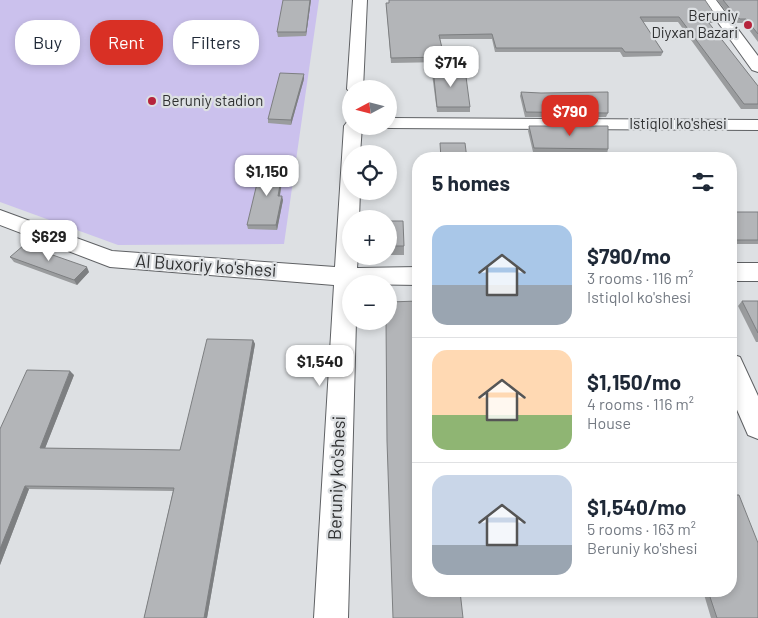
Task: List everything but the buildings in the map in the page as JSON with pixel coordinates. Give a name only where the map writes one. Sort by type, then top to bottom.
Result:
[{"type":"street","points":[[356,80],[360,0]]},
{"type":"street","points":[[709,0],[758,67]]},
{"type":"street","name":"Istiqlol ko'shesi","points":[[398,122],[758,125]]},
{"type":"street","name":"Beruniy ko'shesi","points":[[346,275],[349,200]]},
{"type":"street","name":"Al Buxoriy ko'shesi","points":[[0,217],[110,259],[342,277]]},
{"type":"street","points":[[737,272],[758,272]]},
{"type":"street","name":"Al Buxoriy ko'shesi","points":[[397,276],[412,276]]},
{"type":"street","name":"Beruniy ko'shesi","points":[[331,618],[344,330]]},
{"type":"street","points":[[737,379],[758,426]]},
{"type":"shaded area","name":"Beruniy stadion","points":[[0,0],[319,0],[284,244],[118,245],[0,202]]},
{"type":"place","name":"Beruniy Diyxan Bazari","points":[[748,25]]},
{"type":"place","name":"Beruniy stadion","points":[[152,101]]}]
